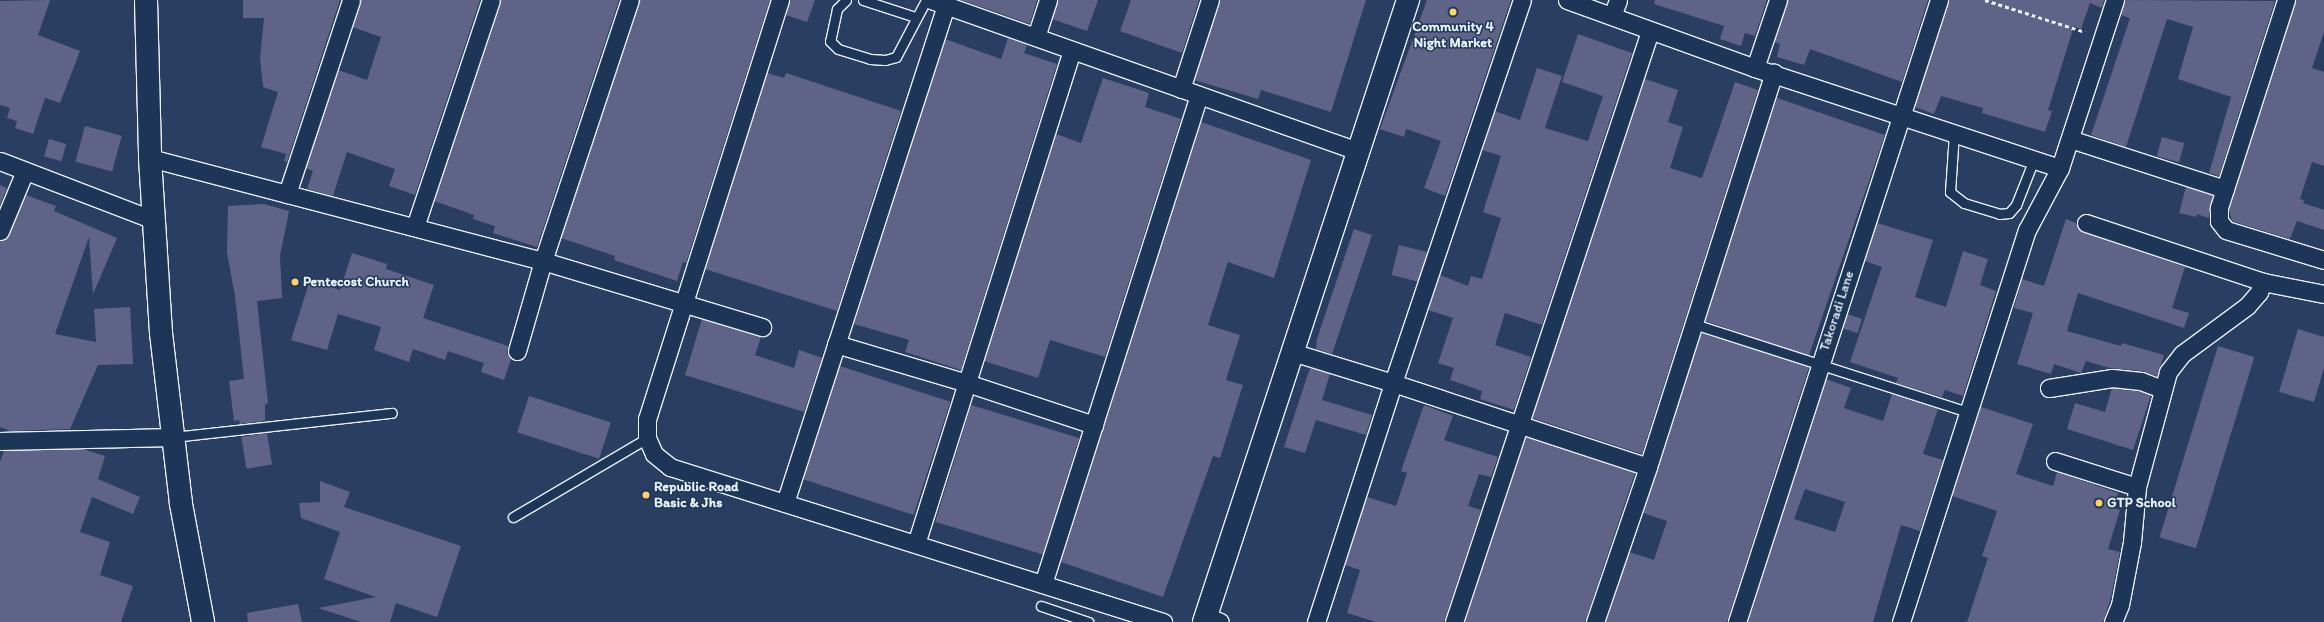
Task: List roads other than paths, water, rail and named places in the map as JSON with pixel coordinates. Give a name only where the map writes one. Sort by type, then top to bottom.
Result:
[{"type":"street","points":[[146,0],[150,158],[161,333],[181,504],[203,622]]},
{"type":"street","points":[[287,194],[351,0]]},
{"type":"street","points":[[415,227],[491,0]]},
{"type":"street","points":[[516,351],[543,261],[630,0]]},
{"type":"street","points":[[780,0],[648,419],[647,438],[654,454],[670,467],[1163,622]]},
{"type":"street","points":[[1036,37],[1048,0]]},
{"type":"street","points":[[1181,89],[1210,0]]},
{"type":"street","points":[[1210,620],[1292,352],[1408,0]]},
{"type":"street","points":[[1316,622],[1393,383],[1522,0]]},
{"type":"street","points":[[1567,0],[1755,68],[2060,168]]},
{"type":"street","points":[[1612,16],[1618,0]]},
{"type":"street","points":[[1755,68],[1778,0]]},
{"type":"street","name":"Takoradi Lane","points":[[1737,622],[1900,115],[1939,0]]},
{"type":"street","points":[[1901,622],[2027,230],[2060,168],[2115,0]]},
{"type":"street","points":[[2286,0],[2219,208],[2219,221],[2226,230],[2324,260]]},
{"type":"street","points":[[785,503],[836,344],[939,3],[1357,151]]},
{"type":"street","points":[[1454,622],[1650,31]]},
{"type":"street","points":[[916,544],[1072,50]]},
{"type":"street","points":[[1595,622],[1648,467],[1774,73]]},
{"type":"street","points":[[1042,584],[1199,95]]},
{"type":"street","points":[[2070,139],[2225,189]]},
{"type":"street","points":[[150,158],[543,261],[762,327]]},
{"type":"street","points":[[0,161],[154,220]]},
{"type":"street","points":[[0,231],[25,171]]},
{"type":"street","points":[[2086,223],[2263,282],[2324,294]]},
{"type":"street","points":[[2113,622],[2120,605],[2132,542],[2137,487],[2162,389],[2168,372],[2182,354],[2247,306],[2259,292],[2263,282]]},
{"type":"street","points":[[836,344],[967,383],[1094,425]]},
{"type":"street","points":[[1292,352],[1520,423],[1648,467]]},
{"type":"street","points":[[2049,388],[2112,378],[2141,381],[2162,389]]},
{"type":"street","points":[[0,441],[173,437]]},
{"type":"street","points":[[2055,461],[2137,487]]},
{"type":"lane","points":[[846,0],[838,10],[830,41],[838,49],[870,59],[885,60],[896,57],[915,17],[926,0]]},
{"type":"lane","points":[[863,0],[915,17]]},
{"type":"lane","points":[[1954,133],[1950,192],[1964,203],[1999,214],[2009,213],[2016,205],[2034,159]]},
{"type":"lane","points":[[1694,324],[1968,412]]},
{"type":"lane","points":[[173,437],[392,412]]},
{"type":"lane","points":[[513,518],[647,438]]},
{"type":"lane","points":[[1041,606],[1088,622]]},
{"type":"place","name":"Community 4 Night Market","points":[[1453,12]]},
{"type":"place","name":"Pentecost Church","points":[[295,282]]},
{"type":"place","name":"Republic Road Basic & Jhs","points":[[646,495]]},
{"type":"place","name":"GTP School","points":[[2099,503]]}]
